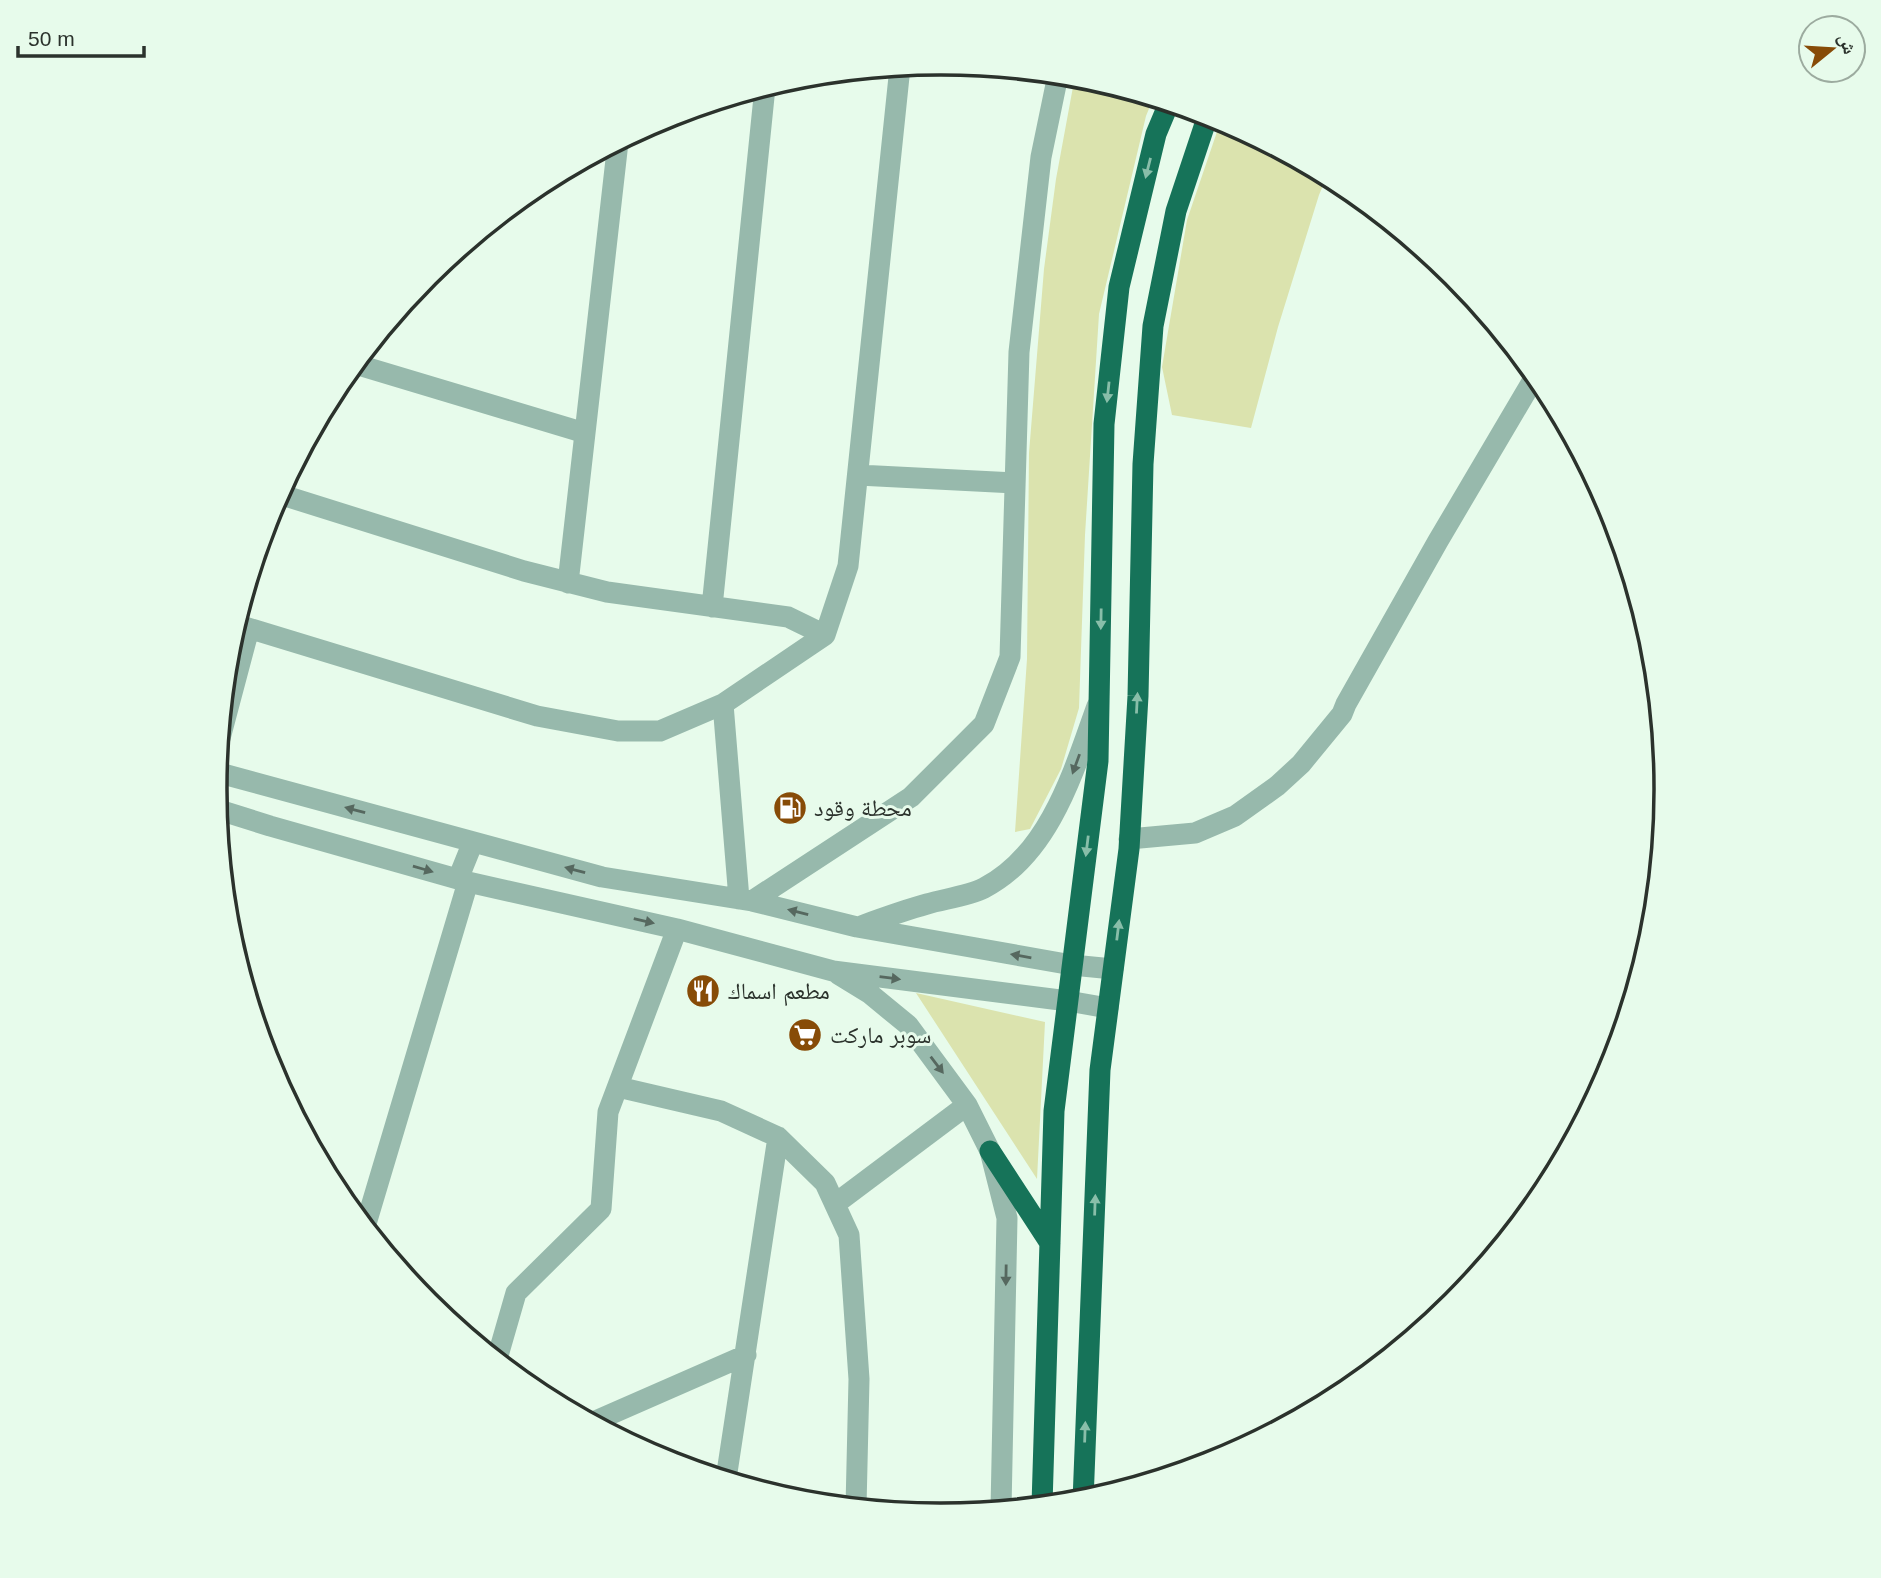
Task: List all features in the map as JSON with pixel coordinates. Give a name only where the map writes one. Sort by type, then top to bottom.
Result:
[{"type":"highway","points":[[1042,1496],[1054,1111],[1098,761],[1104,424],[1119,287],[1156,134],[1165,112]]},
{"type":"highway","points":[[1084,1488],[1100,1070],[1129,839],[1138,696],[1143,464],[1153,326],[1176,211],[1204,126]]},
{"type":"highway","points":[[990,1151],[1050,1243]]},
{"type":"street","points":[[245,627],[537,716],[618,731],[660,731],[723,704],[825,635],[848,566],[899,77]]},
{"type":"street","points":[[746,900],[911,797],[984,724],[1010,657],[1019,352],[1041,158],[1056,85]]},
{"type":"street","points":[[712,607],[764,98]]},
{"type":"street","points":[[568,583],[617,153]]},
{"type":"street","points":[[365,367],[585,433]]},
{"type":"street","points":[[1129,839],[1195,833],[1235,816],[1278,786],[1301,764],[1342,714],[1437,541],[1530,386]]},
{"type":"street","points":[[858,475],[1015,483]]},
{"type":"street","points":[[289,497],[568,583],[607,592],[788,618],[825,635]]},
{"type":"street","points":[[857,927],[982,889],[1013,869],[1039,838],[1066,790],[1099,700]]},
{"type":"street","points":[[723,704],[746,900]]},
{"type":"street","points":[[227,775],[602,877],[746,900],[857,927],[1072,965],[1113,969]]},
{"type":"street","points":[[228,813],[463,880],[677,929],[833,971],[1108,1008]]},
{"type":"street","points":[[368,1216],[473,842]]},
{"type":"street","points":[[499,1349],[516,1293],[601,1209],[608,1112],[677,929]]},
{"type":"street","points":[[833,971],[869,993],[908,1025],[967,1105],[990,1151],[1007,1218],[1001,1500]]},
{"type":"street","points":[[618,1087],[721,1111],[778,1137],[825,1182],[849,1235],[859,1379],[856,1498]]},
{"type":"street","points":[[835,1204],[967,1105]]},
{"type":"street","points":[[727,1470],[778,1137]]},
{"type":"street","points":[[603,1417],[746,1355]]},
{"type":"green space","points":[[1073,88],[1150,107],[1099,314],[1085,535],[1079,708],[1061,769],[1030,829],[1015,832],[1027,659],[1029,453],[1044,269],[1056,179]]},
{"type":"green space","points":[[1217,131],[1256,149],[1322,187],[1278,327],[1251,428],[1172,415],[1162,367],[1187,220]]},
{"type":"green space","points":[[916,993],[1045,1022],[1037,1179]]},
{"type":"place","name":"محطة وقود","points":[[790,808]]},
{"type":"place","name":"مطعم اسماك","points":[[703,991]]},
{"type":"place","name":"سوبر ماركت","points":[[805,1035]]}]
